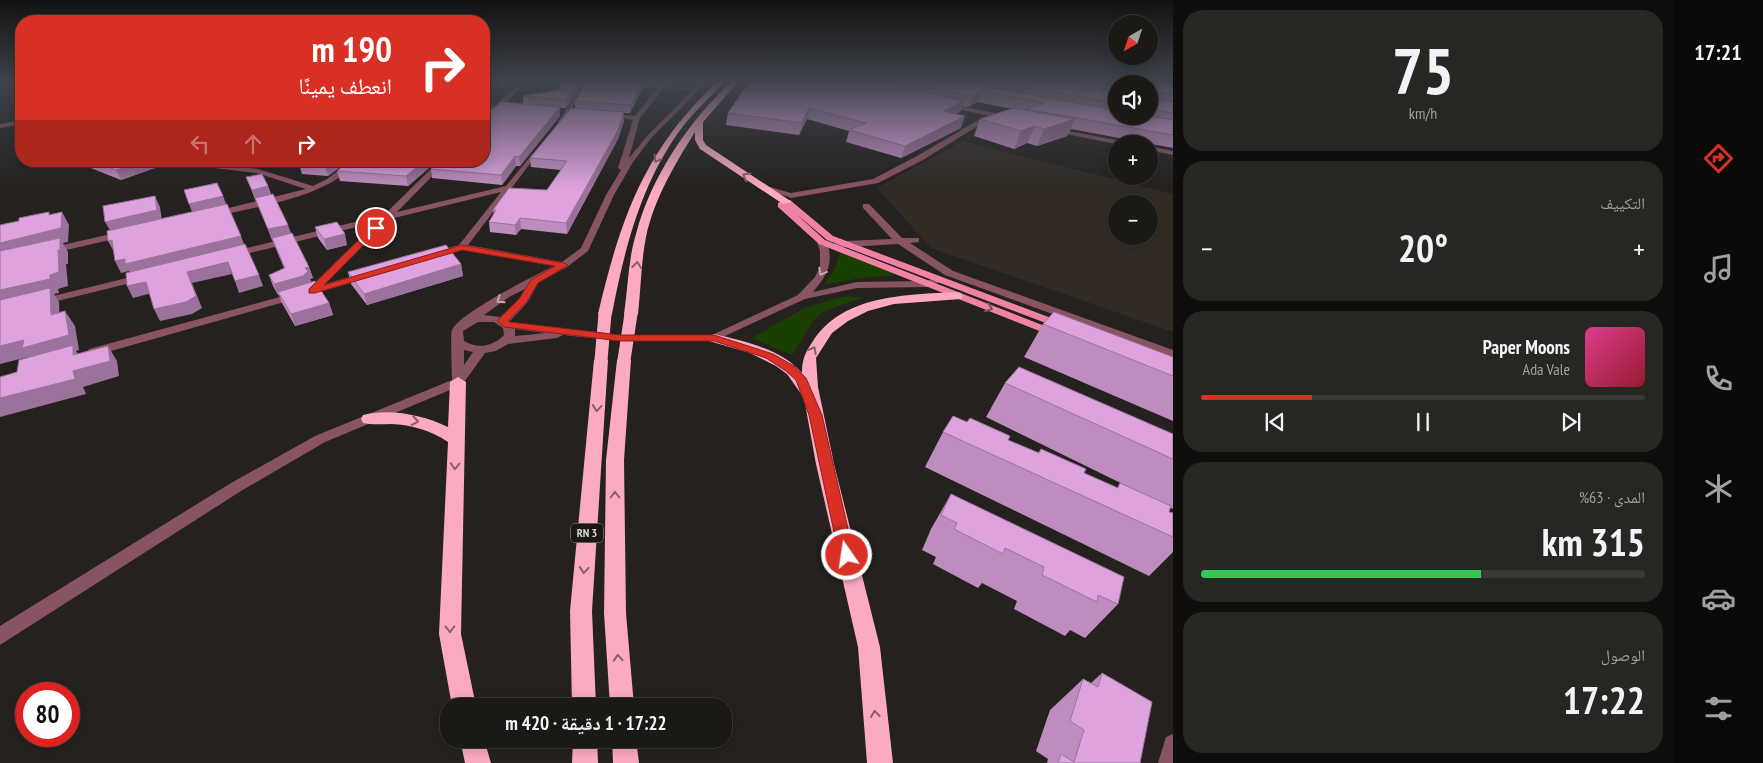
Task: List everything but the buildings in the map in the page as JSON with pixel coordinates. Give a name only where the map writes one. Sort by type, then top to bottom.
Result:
[{"type":"highway","name":"RN 3","points":[[584,698],[581,611],[605,314],[623,238],[646,178],[685,118]]},
{"type":"highway","name":"RN 3","points":[[621,698],[615,613],[615,460],[624,360],[641,234],[668,169],[704,118]]},
{"type":"highway","points":[[700,122],[699,140],[703,147],[725,163],[789,199]]},
{"type":"highway","points":[[880,763],[869,647],[825,464],[810,387],[809,358],[827,330],[843,318],[878,303],[957,296]]},
{"type":"highway","points":[[714,338],[769,356],[790,368],[800,378],[816,415]]},
{"type":"highway","points":[[458,382],[450,634],[462,698]]},
{"type":"highway","points":[[369,419],[406,419],[429,424],[456,440]]},
{"type":"highway","points":[[474,748],[478,763]]},
{"type":"highway","points":[[584,748],[585,763]]},
{"type":"highway","points":[[625,748],[626,763]]},
{"type":"main road","points":[[1065,337],[822,242],[781,205],[789,199],[823,234],[845,244],[1098,339]]},
{"type":"street","points":[[462,247],[564,118]]},
{"type":"street","points":[[458,382],[458,342],[456,331],[505,296],[564,265],[584,249],[620,176],[637,118],[633,118]]},
{"type":"street","points":[[620,176],[650,136],[668,118]]},
{"type":"street","points":[[789,199],[875,181],[920,158],[982,120],[990,118]]},
{"type":"street","points":[[0,126],[15,123]]},
{"type":"street","points":[[1044,128],[1108,140]]},
{"type":"street","points":[[1158,150],[1173,153]]},
{"type":"street","points":[[219,167],[258,171],[314,189]]},
{"type":"street","points":[[204,217],[314,189],[330,181],[348,167]]},
{"type":"street","points":[[312,291],[437,167]]},
{"type":"street","points":[[218,258],[510,187]]},
{"type":"street","points":[[866,206],[898,240],[949,273],[1173,354]]},
{"type":"street","points":[[39,253],[136,232]]},
{"type":"street","points":[[834,247],[845,244],[916,240]]},
{"type":"street","points":[[802,297],[825,269],[827,255],[822,242]]},
{"type":"street","points":[[424,258],[462,247],[564,265]]},
{"type":"street","points":[[85,354],[378,272]]},
{"type":"street","points":[[28,305],[152,274]]},
{"type":"street","points":[[468,322],[485,318],[569,334],[620,338],[714,338],[802,297],[857,285],[927,284],[939,279]]},
{"type":"street","points":[[505,323],[523,301],[534,282]]},
{"type":"street","points":[[458,342],[463,346],[481,350],[499,346],[510,336],[505,323]]},
{"type":"street","points":[[506,341],[569,334]]},
{"type":"street","points":[[0,636],[236,487],[320,438],[458,382],[481,350]]},
{"type":"street","points":[[1169,763],[1173,744]]},
{"type":"shaded area","points":[[963,141],[1108,178],[1108,185],[1137,185],[1173,194],[1173,332],[931,248],[877,188]]},
{"type":"green space","points":[[840,252],[898,275],[861,278],[824,285],[836,267]]},
{"type":"green space","points":[[841,297],[864,297],[822,312],[813,321],[792,355],[752,338],[805,308]]},
{"type":"route","points":[[376,228],[312,291],[462,247],[564,265],[534,282],[523,301],[502,321],[508,325],[532,326],[569,334],[620,338],[714,338],[769,356],[790,368],[800,378],[807,390],[816,415],[825,464],[847,555]]}]
